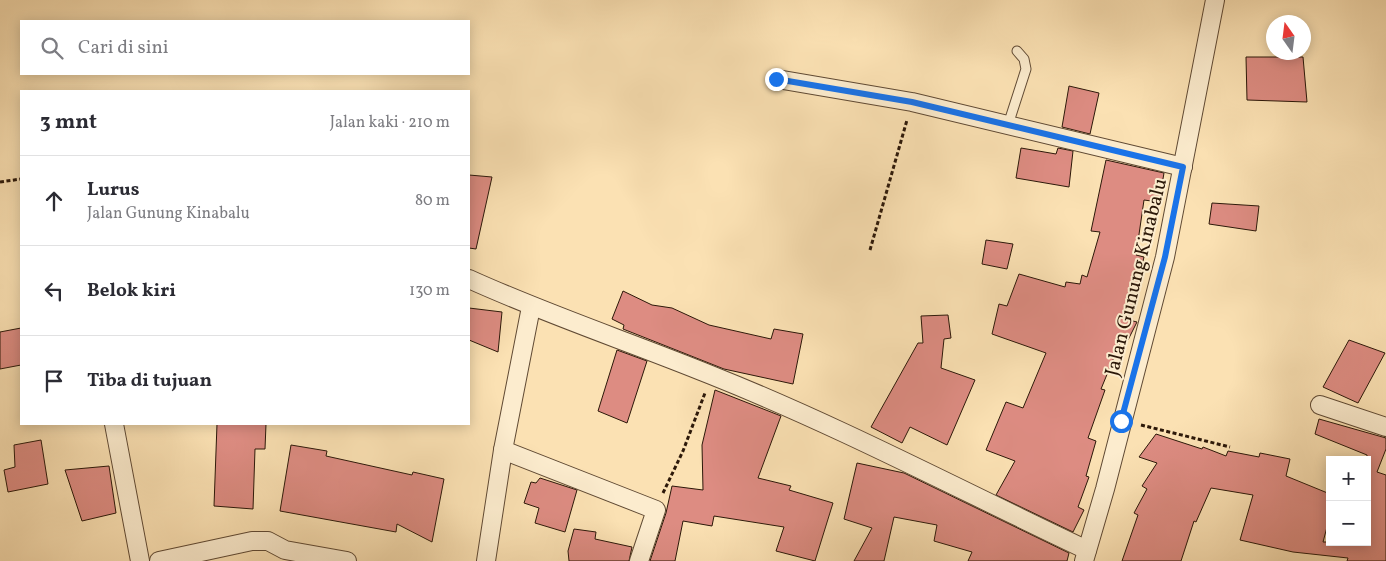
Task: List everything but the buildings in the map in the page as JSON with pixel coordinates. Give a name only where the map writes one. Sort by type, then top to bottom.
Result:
[{"type":"street","name":"Jalan Gunung Kinabalu","points":[[1085,555],[1105,489],[1121,421],[1165,257],[1215,0]]},
{"type":"street","points":[[776,79],[912,102],[1183,167]]},
{"type":"street","points":[[470,279],[531,307],[711,375],[868,445],[1085,555]]},
{"type":"street","points":[[486,561],[502,450],[531,307]]},
{"type":"street","points":[[1320,405],[1386,427]]},
{"type":"street","points":[[114,425],[140,561]]},
{"type":"street","points":[[502,450],[656,510],[639,561]]},
{"type":"street","points":[[159,561],[252,541],[268,541],[285,550],[347,561]]},
{"type":"lane","points":[[1008,125],[1026,69],[1024,59],[1017,51]]},
{"type":"path","points":[[870,250],[912,102]]},
{"type":"path","points":[[0,182],[20,179]]},
{"type":"path","points":[[656,510],[683,451],[711,375]]},
{"type":"path","points":[[1121,421],[1230,447]]},
{"type":"route","points":[[776,79],[912,102],[1183,167],[1165,257],[1121,421]]}]
